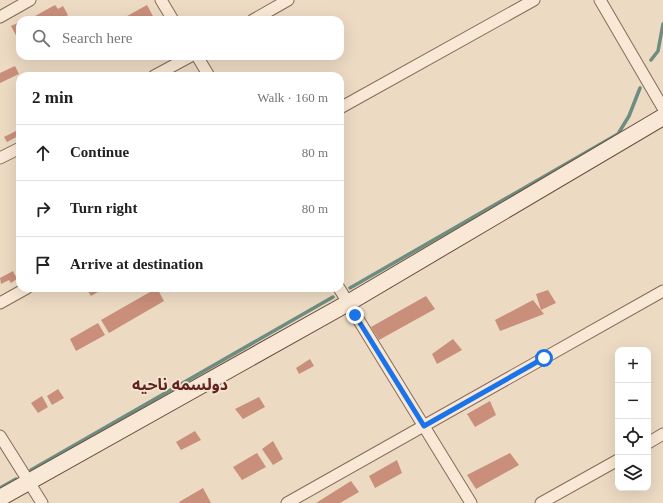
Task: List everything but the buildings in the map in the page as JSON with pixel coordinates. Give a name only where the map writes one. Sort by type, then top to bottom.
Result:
[{"type":"street","points":[[0,17],[30,0]]},
{"type":"street","points":[[161,0],[171,16]]},
{"type":"street","points":[[260,16],[288,0]]},
{"type":"street","points":[[344,106],[534,0]]},
{"type":"street","points":[[600,0],[663,108]]},
{"type":"street","points":[[161,72],[184,60]]},
{"type":"street","points":[[199,60],[206,72]]},
{"type":"street","points":[[0,498],[348,303],[663,117]]},
{"type":"street","points":[[0,158],[16,150]]},
{"type":"street","points":[[287,503],[663,291]]},
{"type":"street","points":[[0,303],[20,292]]},
{"type":"street","points":[[341,292],[471,503]]},
{"type":"street","points":[[651,441],[663,434]]},
{"type":"street","points":[[0,436],[42,503]]},
{"type":"street","points":[[541,503],[615,462]]},
{"type":"waterway","points":[[651,60],[658,51],[663,24]]},
{"type":"waterway","points":[[350,288],[618,134],[629,116],[640,88]]},
{"type":"waterway","points":[[31,470],[333,297]]},
{"type":"waterway","points":[[0,488],[16,479]]},
{"type":"district","name":"دولسمه ناحیه","points":[[180,384]]},
{"type":"route","points":[[355,315],[424,426],[544,358]]}]
